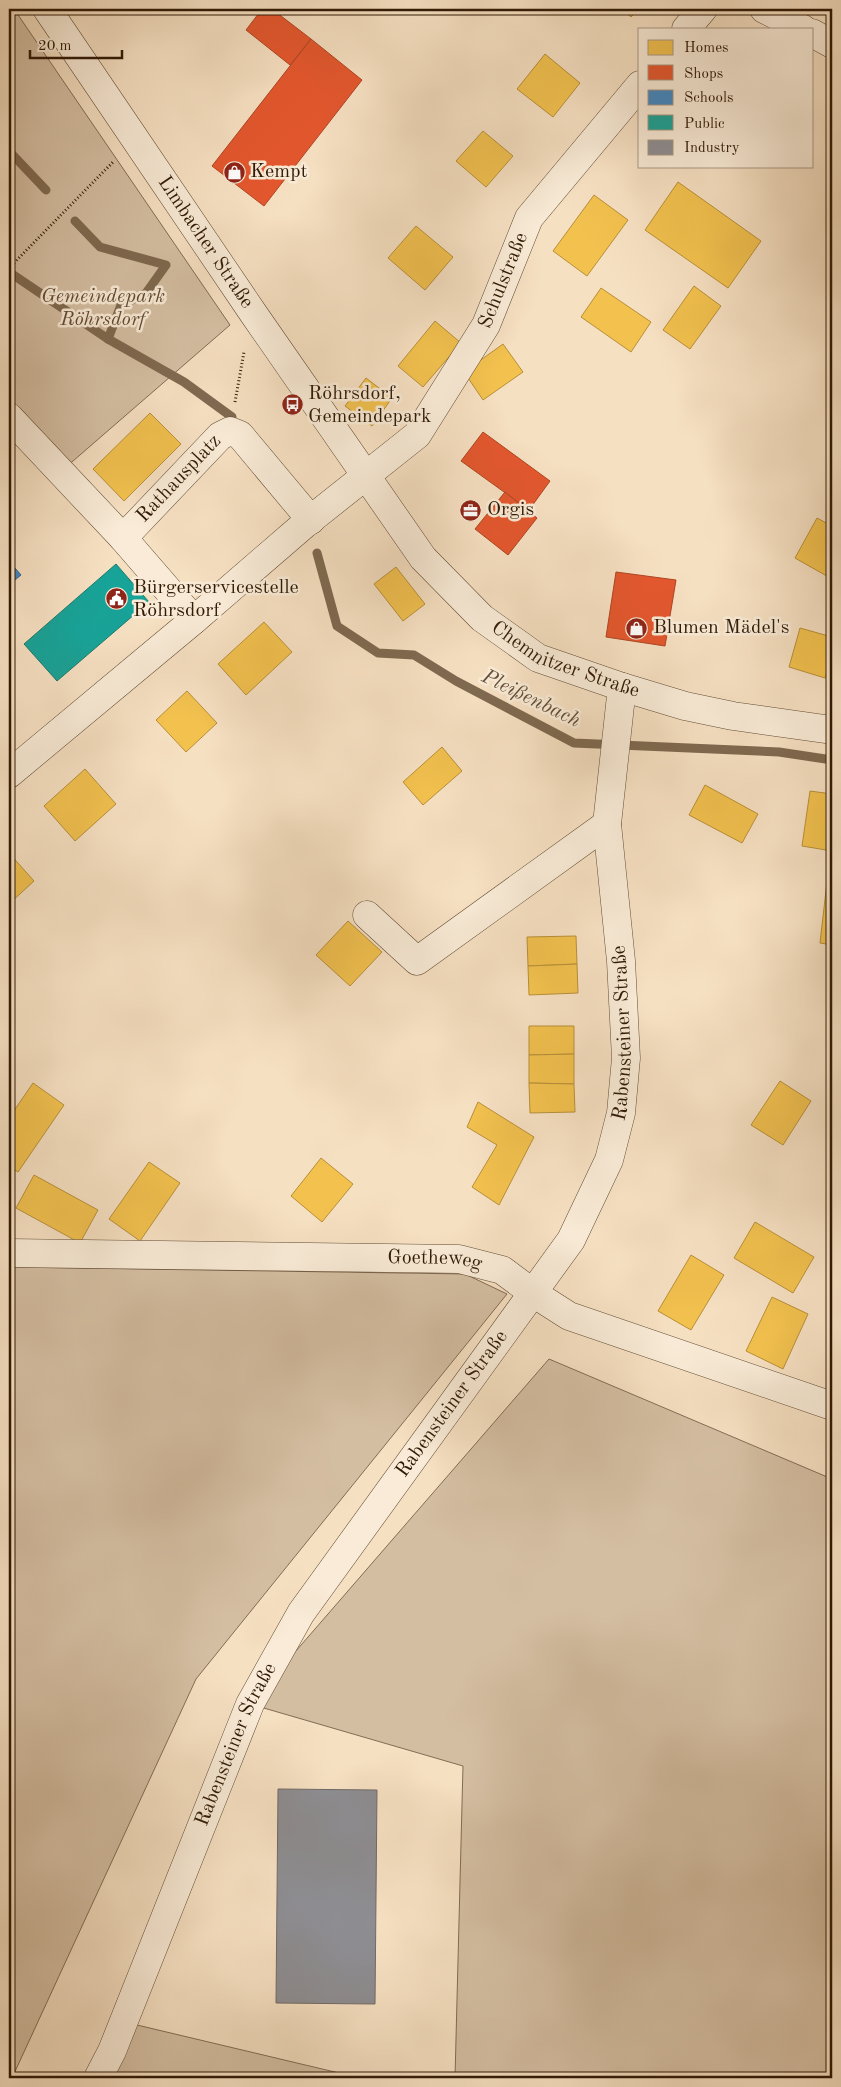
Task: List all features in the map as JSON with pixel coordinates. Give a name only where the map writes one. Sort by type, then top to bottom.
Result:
[{"type":"street","name":"Limbacher Straße","points":[[47,9],[366,475]]},
{"type":"street","points":[[687,28],[703,9]]},
{"type":"street","points":[[764,9],[801,28]]},
{"type":"street","points":[[814,34],[832,44]]},
{"type":"street","name":"Schulstraße","points":[[366,475],[417,435],[486,325],[529,218],[638,87]]},
{"type":"street","points":[[9,417],[122,538]]},
{"type":"street","name":"Rathausplatz","points":[[194,620],[122,538],[220,436],[230,431],[240,435],[311,520]]},
{"type":"street","points":[[9,774],[366,475]]},
{"type":"street","name":"Chemnitzer Straße","points":[[366,475],[423,558],[482,618],[538,658],[685,706],[733,716],[832,730]]},
{"type":"street","name":"Rabensteiner Straße","points":[[98,2078],[112,2051],[250,1704],[301,1613],[570,1240],[609,1160],[621,1113],[626,1058],[621,961],[607,824],[622,687]]},
{"type":"street","points":[[367,915],[417,962],[607,824]]},
{"type":"street","name":"Goetheweg","points":[[9,1253],[459,1259],[502,1270],[569,1316],[832,1406]]},
{"type":"path","points":[[9,268],[136,139]]},
{"type":"path","points":[[230,431],[251,309]]},
{"type":"green space","name":"Gemeindepark Röhrsdorf","points":[[9,9],[14,9],[230,325],[58,474],[25,434],[9,448]]},
{"type":"green space","points":[[9,1267],[465,1274],[507,1294],[196,1679],[12,2078],[9,2078]]},
{"type":"green space","points":[[549,1359],[832,1479],[832,2078],[455,2078],[463,1766],[250,1704]]},
{"type":"green space","points":[[137,2025],[360,2078],[111,2078]]},
{"type":"building: Homes","points":[[622,9],[638,9],[631,17]]},
{"type":"building: Homes","points":[[545,54],[580,83],[553,117],[517,89]]},
{"type":"building: Homes","points":[[483,131],[513,156],[486,187],[456,161]]},
{"type":"building: Homes","points":[[678,182],[761,241],[728,288],[645,230]]},
{"type":"building: Homes","points":[[594,195],[628,220],[587,276],[553,251]]},
{"type":"building: Homes","points":[[416,226],[453,257],[425,290],[388,258]]},
{"type":"building: Homes","points":[[694,286],[721,306],[690,349],[663,330]]},
{"type":"building: Homes","points":[[601,288],[651,322],[631,352],[581,317]]},
{"type":"building: Homes","points":[[435,321],[461,343],[423,387],[398,366]]},
{"type":"building: Homes","points":[[503,344],[523,372],[483,400],[464,372]]},
{"type":"building: Homes","points":[[366,378],[392,398],[372,426],[345,406]]},
{"type":"building: Homes","points":[[150,413],[181,444],[124,501],[93,469]]},
{"type":"building: Homes","points":[[817,518],[832,526],[832,579],[795,558]]},
{"type":"building: Homes","points":[[396,567],[425,604],[403,621],[374,584]]},
{"type":"building: Homes","points":[[264,622],[292,652],[246,695],[218,664]]},
{"type":"building: Homes","points":[[800,628],[832,637],[832,654],[825,678],[789,667]]},
{"type":"building: Homes","points":[[187,691],[217,723],[186,752],[156,720]]},
{"type":"building: Homes","points":[[442,747],[462,771],[423,805],[403,782]]},
{"type":"building: Homes","points":[[85,769],[116,804],[75,841],[44,806]]},
{"type":"building: Homes","points":[[705,785],[758,814],[742,843],[689,815]]},
{"type":"building: Homes","points":[[810,791],[832,794],[832,851],[802,846]]},
{"type":"building: Homes","points":[[9,853],[34,881],[9,904]]},
{"type":"building: Homes","points":[[828,873],[832,873],[832,945],[820,943]]},
{"type":"building: Homes","points":[[348,921],[382,952],[350,986],[316,955]]},
{"type":"building: Homes","points":[[576,936],[577,964],[528,966],[527,937]]},
{"type":"building: Homes","points":[[577,964],[578,993],[529,995],[528,966]]},
{"type":"building: Homes","points":[[529,1026],[574,1026],[574,1054],[529,1055]]},
{"type":"building: Homes","points":[[574,1054],[574,1084],[529,1083],[529,1055]]},
{"type":"building: Homes","points":[[780,1081],[811,1101],[783,1145],[751,1125]]},
{"type":"building: Homes","points":[[33,1083],[64,1105],[18,1172],[9,1166],[9,1118]]},
{"type":"building: Homes","points":[[529,1083],[574,1084],[575,1112],[530,1113]]},
{"type":"building: Homes","points":[[478,1102],[534,1137],[499,1205],[472,1187],[497,1145],[467,1127]]},
{"type":"building: Homes","points":[[321,1158],[353,1184],[322,1222],[291,1196]]},
{"type":"building: Homes","points":[[149,1162],[180,1183],[140,1241],[109,1219]]},
{"type":"building: Homes","points":[[34,1175],[98,1210],[80,1243],[16,1208]]},
{"type":"building: Homes","points":[[755,1222],[814,1257],[793,1293],[734,1258]]},
{"type":"building: Homes","points":[[691,1255],[724,1275],[691,1330],[658,1311]]},
{"type":"building: Homes","points":[[772,1297],[808,1314],[783,1369],[746,1351]]},
{"type":"building: Shops","points":[[262,9],[272,9],[311,39],[290,65],[246,30]]},
{"type":"building: Shops","points":[[311,39],[362,80],[264,206],[212,166]]},
{"type":"building: Shops","points":[[483,432],[550,481],[529,510],[461,461]]},
{"type":"building: Shops","points":[[505,492],[537,518],[508,555],[475,529]]},
{"type":"building: Shops","points":[[616,572],[676,580],[665,646],[606,637]]},
{"type":"building: Schools","points":[[9,561],[21,575],[9,585]]},
{"type":"building: Public","points":[[116,564],[149,602],[57,681],[24,644]]},
{"type":"building: Industry","points":[[278,1789],[377,1790],[375,2004],[276,2003]]},
{"type":"waterway","points":[[9,151],[46,190]]},
{"type":"waterway","points":[[75,221],[100,247],[166,265],[146,293],[121,305],[108,339]]},
{"type":"waterway","name":"Pleißenbach","points":[[9,272],[108,339],[184,382],[232,417]]},
{"type":"waterway","name":"Pleißenbach","points":[[317,553],[337,626],[378,653],[414,655],[456,681],[574,743],[779,752],[832,760]]},
{"type":"place","name":"Kempt","points":[[234,172]]},
{"type":"place","name":"Röhrsdorf, Gemeindepark","points":[[292,405]]},
{"type":"place","name":"Orgis","points":[[471,510]]},
{"type":"place","name":"Bürgerservicestelle Röhrsdorf","points":[[117,599]]},
{"type":"place","name":"Blumen Mädel's","points":[[637,628]]}]
